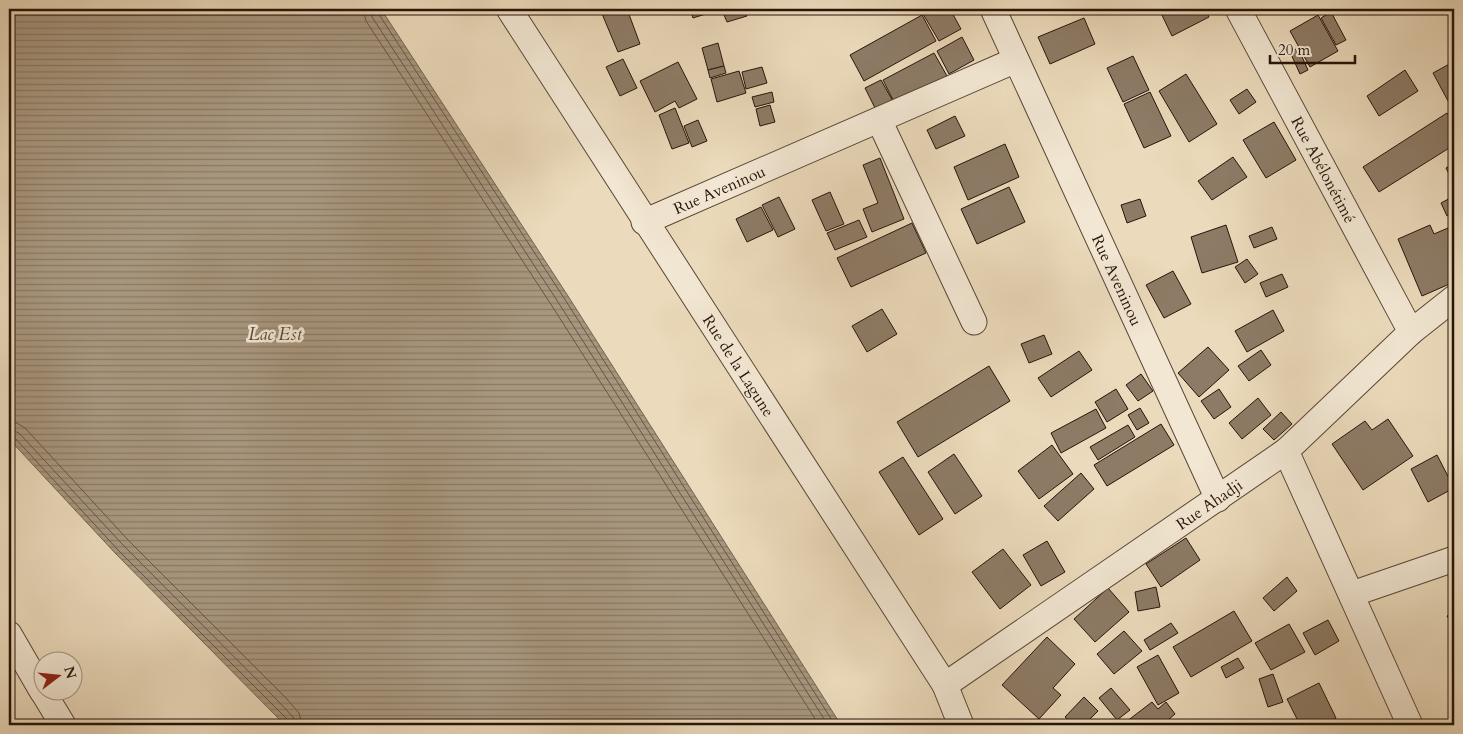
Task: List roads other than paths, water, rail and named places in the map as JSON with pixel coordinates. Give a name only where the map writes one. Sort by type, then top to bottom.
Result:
[{"type":"street","name":"Rue de la Lagune","points":[[508,9],[944,685],[961,725]]},
{"type":"street","name":"Rue Abélonétimé","points":[[1238,9],[1411,332]]},
{"type":"street","name":"Rue Aveninou","points":[[999,10],[1016,60],[1218,499]]},
{"type":"street","name":"Rue Aveninou","points":[[644,222],[1016,60]]},
{"type":"street","points":[[879,120],[974,322]]},
{"type":"street","name":"Rue Ahadji","points":[[944,685],[1286,451],[1411,332],[1454,298]]},
{"type":"street","points":[[1286,451],[1410,725]]},
{"type":"street","points":[[1352,594],[1454,558]]},
{"type":"street","points":[[9,634],[32,673]]},
{"type":"street","points":[[49,702],[63,725]]},
{"type":"water","name":"Lac Est","points":[[9,9],[381,9],[568,296],[841,725],[285,725],[116,554],[9,439]]}]
